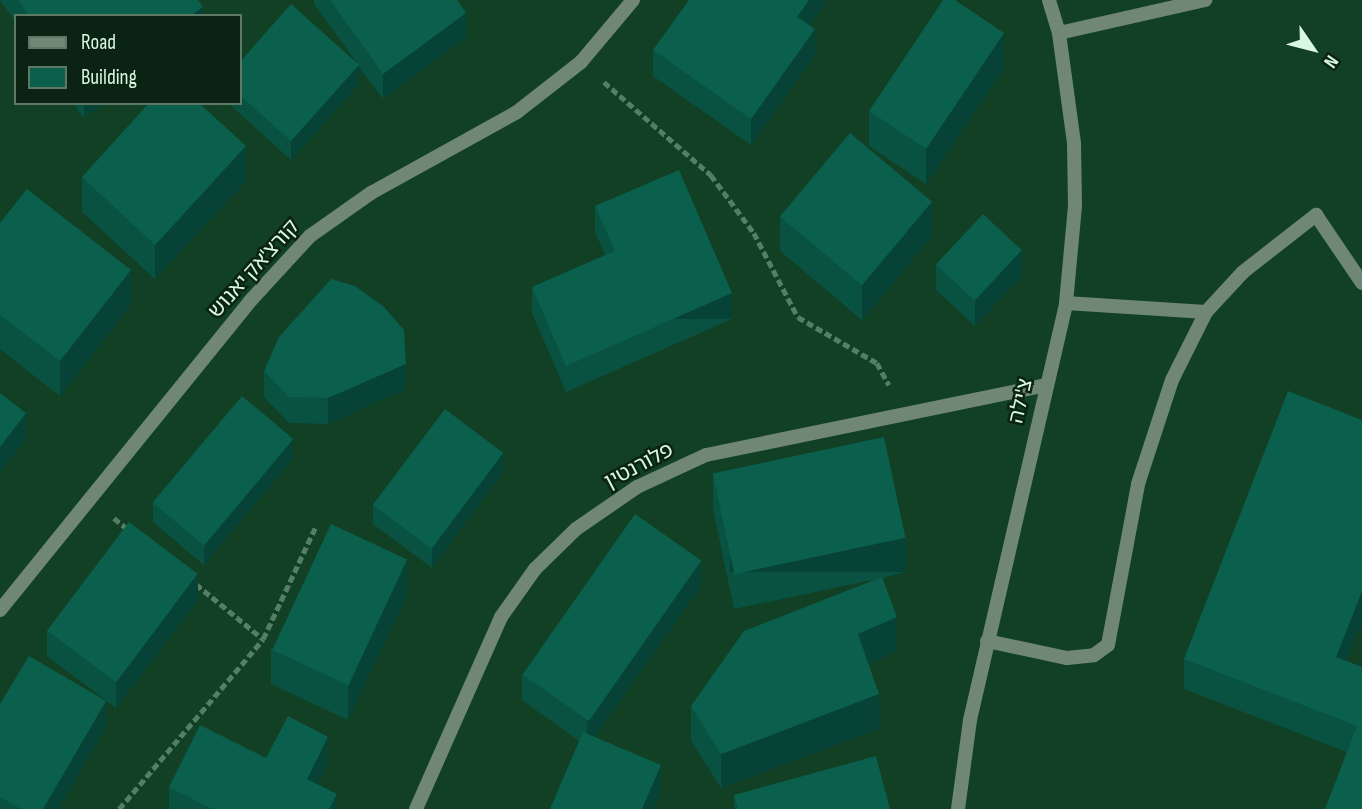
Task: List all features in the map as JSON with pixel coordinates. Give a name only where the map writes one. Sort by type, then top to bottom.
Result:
[{"type":"street","name":"קורצ'אק יאנוש","points":[[0,610],[92,500],[252,299],[310,236],[371,193],[517,112],[582,62],[633,0]]},
{"type":"street","name":"צ'ילה","points":[[958,809],[987,641],[1066,303],[1075,206],[1074,143],[1059,33],[1049,0]]},
{"type":"street","points":[[1059,33],[1205,0]]},
{"type":"street","points":[[987,641],[1066,658],[1094,655],[1108,645],[1138,484],[1172,380],[1206,312],[1243,272],[1316,215],[1362,283]]},
{"type":"street","points":[[1066,303],[1206,312]]},
{"type":"street","name":"פלורנטין","points":[[416,809],[501,617],[535,569],[576,530],[637,487],[706,455],[1046,385]]},
{"type":"path","points":[[582,62],[711,174],[754,233],[798,317],[877,363],[905,413]]},
{"type":"path","points":[[92,500],[135,535]]},
{"type":"path","points":[[119,809],[263,639],[316,526]]},
{"type":"path","points":[[188,578],[263,639]]},
{"type":"building","points":[[18,0],[198,0],[203,7],[193,14],[28,14]]},
{"type":"building","points":[[330,0],[457,0],[466,13],[383,74]]},
{"type":"building","points":[[689,0],[809,0],[797,17],[815,29],[751,119],[653,50]]},
{"type":"building","points":[[943,0],[955,0],[1004,33],[926,149],[869,111]]},
{"type":"building","points":[[291,4],[359,65],[291,141],[242,97],[242,60]]},
{"type":"building","points":[[147,105],[201,105],[246,146],[155,245],[82,177]]},
{"type":"building","points":[[850,133],[932,202],[862,285],[780,216]]},
{"type":"building","points":[[679,170],[732,293],[566,366],[532,287],[615,251],[595,206]]},
{"type":"building","points":[[27,189],[131,270],[60,361],[0,315],[0,223]]},
{"type":"building","points":[[983,214],[1022,250],[975,301],[936,264]]},
{"type":"building","points":[[331,279],[355,286],[384,307],[404,330],[406,364],[328,398],[289,397],[264,371],[279,337]]},
{"type":"building","points":[[1288,391],[1362,420],[1362,591],[1336,657],[1362,667],[1362,809],[1325,809],[1357,726],[1184,659]]},
{"type":"building","points":[[0,393],[26,413],[0,447]]},
{"type":"building","points":[[242,396],[293,439],[204,546],[153,502]]},
{"type":"building","points":[[445,409],[503,453],[431,549],[373,505]]},
{"type":"building","points":[[884,437],[905,538],[734,574],[713,473]]},
{"type":"building","points":[[635,514],[701,560],[589,721],[523,675]]},
{"type":"building","points":[[129,522],[198,574],[116,682],[47,631]]},
{"type":"building","points":[[331,524],[407,559],[348,685],[272,650]]},
{"type":"building","points":[[882,577],[897,617],[858,634],[879,694],[721,754],[691,706],[744,631]]},
{"type":"building","points":[[29,656],[106,701],[43,809],[21,809],[0,797],[0,704]]},
{"type":"building","points":[[288,716],[328,737],[307,779],[337,794],[329,809],[212,809],[169,787],[200,725],[266,758]]},
{"type":"building","points":[[583,732],[661,765],[642,809],[550,809]]},
{"type":"building","points":[[876,756],[890,809],[738,809],[734,795]]}]
